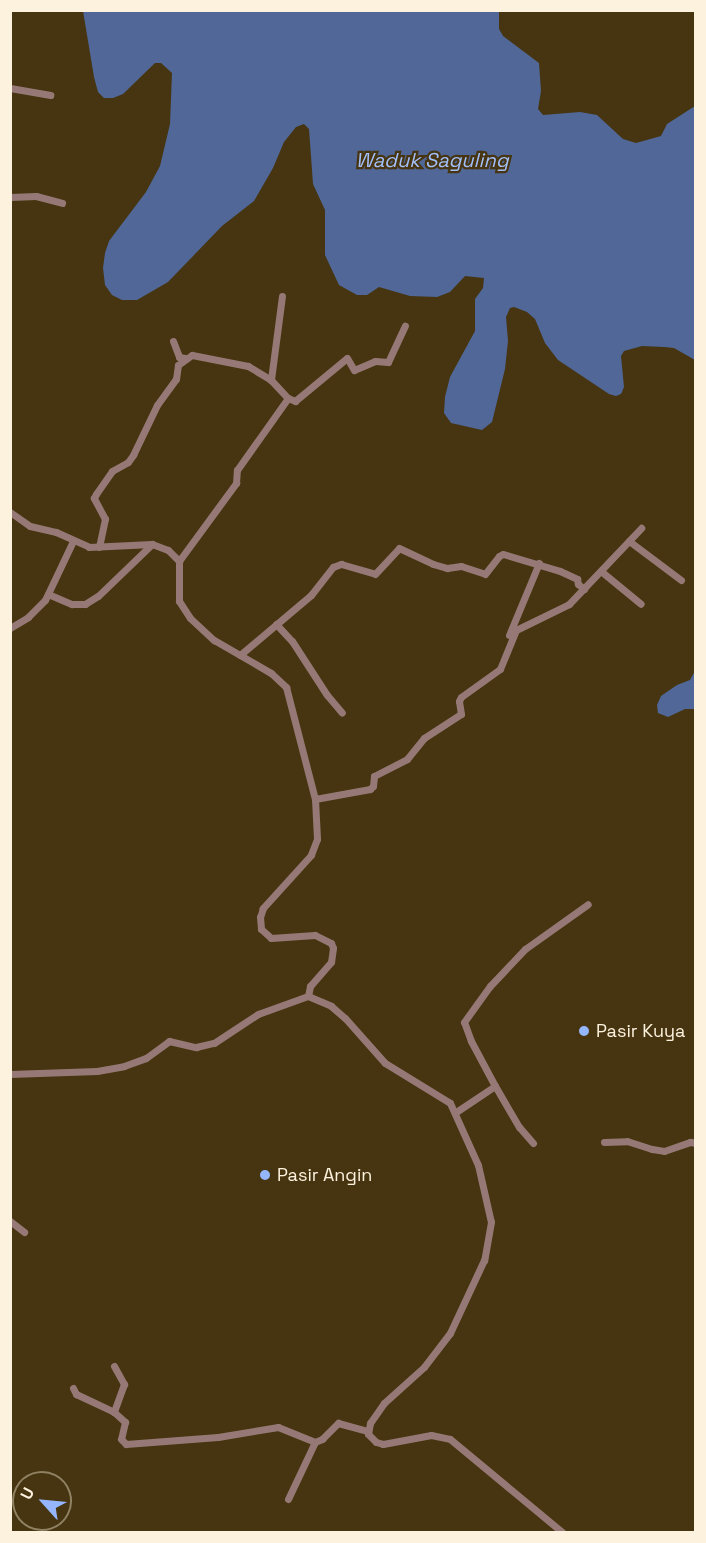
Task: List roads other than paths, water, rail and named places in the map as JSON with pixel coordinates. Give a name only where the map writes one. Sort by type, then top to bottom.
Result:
[{"type":"street","points":[[10,88],[50,94]]},
{"type":"street","points":[[10,197],[36,196],[62,203]]},
{"type":"street","points":[[271,380],[282,296]]},
{"type":"street","points":[[99,548],[105,519],[94,498],[112,471],[128,462],[133,455],[157,405],[176,379],[176,366],[185,358],[192,355],[239,364],[271,380],[288,398],[295,401],[346,359],[349,360],[354,370],[375,361],[388,362],[405,326]]},
{"type":"street","points":[[173,341],[179,357],[185,358]]},
{"type":"street","points":[[288,398],[237,470],[236,483],[179,561],[178,594],[183,610],[214,640],[271,673],[286,687],[315,799],[318,827],[315,847],[300,869],[270,898],[263,908],[260,923],[263,932],[271,938],[315,934],[331,943],[333,948],[331,962],[310,986],[308,996]]},
{"type":"street","points":[[10,512],[30,526],[56,532],[73,541],[99,548],[152,544],[168,550],[179,561]]},
{"type":"street","points":[[315,799],[370,789],[374,776],[407,759],[424,738],[461,714],[460,698],[500,669],[516,630],[569,604],[602,572],[641,528]]},
{"type":"street","points":[[10,628],[28,617],[48,594],[73,541]]},
{"type":"street","points":[[629,541],[681,580]]},
{"type":"street","points":[[48,594],[72,604],[85,604],[98,596],[152,544]]},
{"type":"street","points":[[240,655],[310,595],[337,565],[375,574],[399,548],[433,564],[447,568],[462,566],[485,574],[502,554],[538,563],[575,578],[584,590]]},
{"type":"street","points":[[510,641],[510,630],[538,563]]},
{"type":"street","points":[[602,572],[640,604]]},
{"type":"street","points":[[276,624],[292,641],[327,695],[342,713]]},
{"type":"street","points":[[533,1143],[519,1127],[495,1086],[471,1041],[464,1022],[490,986],[525,949],[588,904]]},
{"type":"street","points":[[10,1074],[97,1071],[124,1066],[146,1058],[172,1040],[196,1047],[214,1043],[258,1014],[308,996],[331,1006],[348,1021],[386,1063],[444,1097],[456,1112],[478,1165],[489,1206],[491,1222],[484,1260],[456,1324],[441,1347],[424,1367],[384,1403],[367,1431]]},
{"type":"street","points":[[456,1112],[495,1086]]},
{"type":"street","points":[[604,1142],[627,1141],[664,1150],[690,1142],[696,1143]]},
{"type":"street","points":[[10,1221],[24,1232]]},
{"type":"street","points":[[114,1366],[124,1384],[114,1412]]},
{"type":"street","points":[[73,1388],[76,1394],[114,1412],[125,1422],[121,1439],[126,1444],[218,1437],[278,1427],[315,1442]]},
{"type":"street","points":[[288,1499],[315,1442],[322,1439],[338,1423],[367,1431]]},
{"type":"street","points":[[367,1431],[370,1438],[383,1444],[431,1435],[450,1439],[475,1457],[562,1533]]},
{"type":"water","name":"Waduk Saguling","points":[[83,11],[499,11],[499,29],[503,36],[539,63],[541,91],[538,109],[543,115],[580,112],[597,115],[623,139],[636,143],[661,136],[667,124],[695,106],[695,360],[674,348],[642,346],[624,351],[621,356],[624,387],[621,394],[616,396],[609,394],[558,360],[545,343],[535,319],[527,312],[514,307],[510,308],[506,317],[508,341],[505,369],[492,422],[482,430],[451,423],[444,413],[445,397],[450,377],[475,331],[475,299],[483,288],[484,278],[465,276],[450,292],[437,297],[410,296],[379,287],[367,295],[357,295],[339,285],[325,255],[325,210],[313,184],[309,129],[304,124],[296,127],[284,142],[273,168],[254,201],[222,226],[168,282],[137,300],[122,300],[112,295],[105,285],[103,268],[105,253],[109,241],[146,192],[160,166],[170,124],[172,73],[161,63],[155,63],[123,94],[113,98],[104,98],[98,92],[94,77]]},
{"type":"water","points":[[695,671],[695,709],[685,709],[668,717],[658,713],[657,705],[661,696],[677,685],[690,680]]},
{"type":"place","name":"Pasir Kuya","points":[[584,1031]]},
{"type":"place","name":"Pasir Angin","points":[[265,1175]]}]
